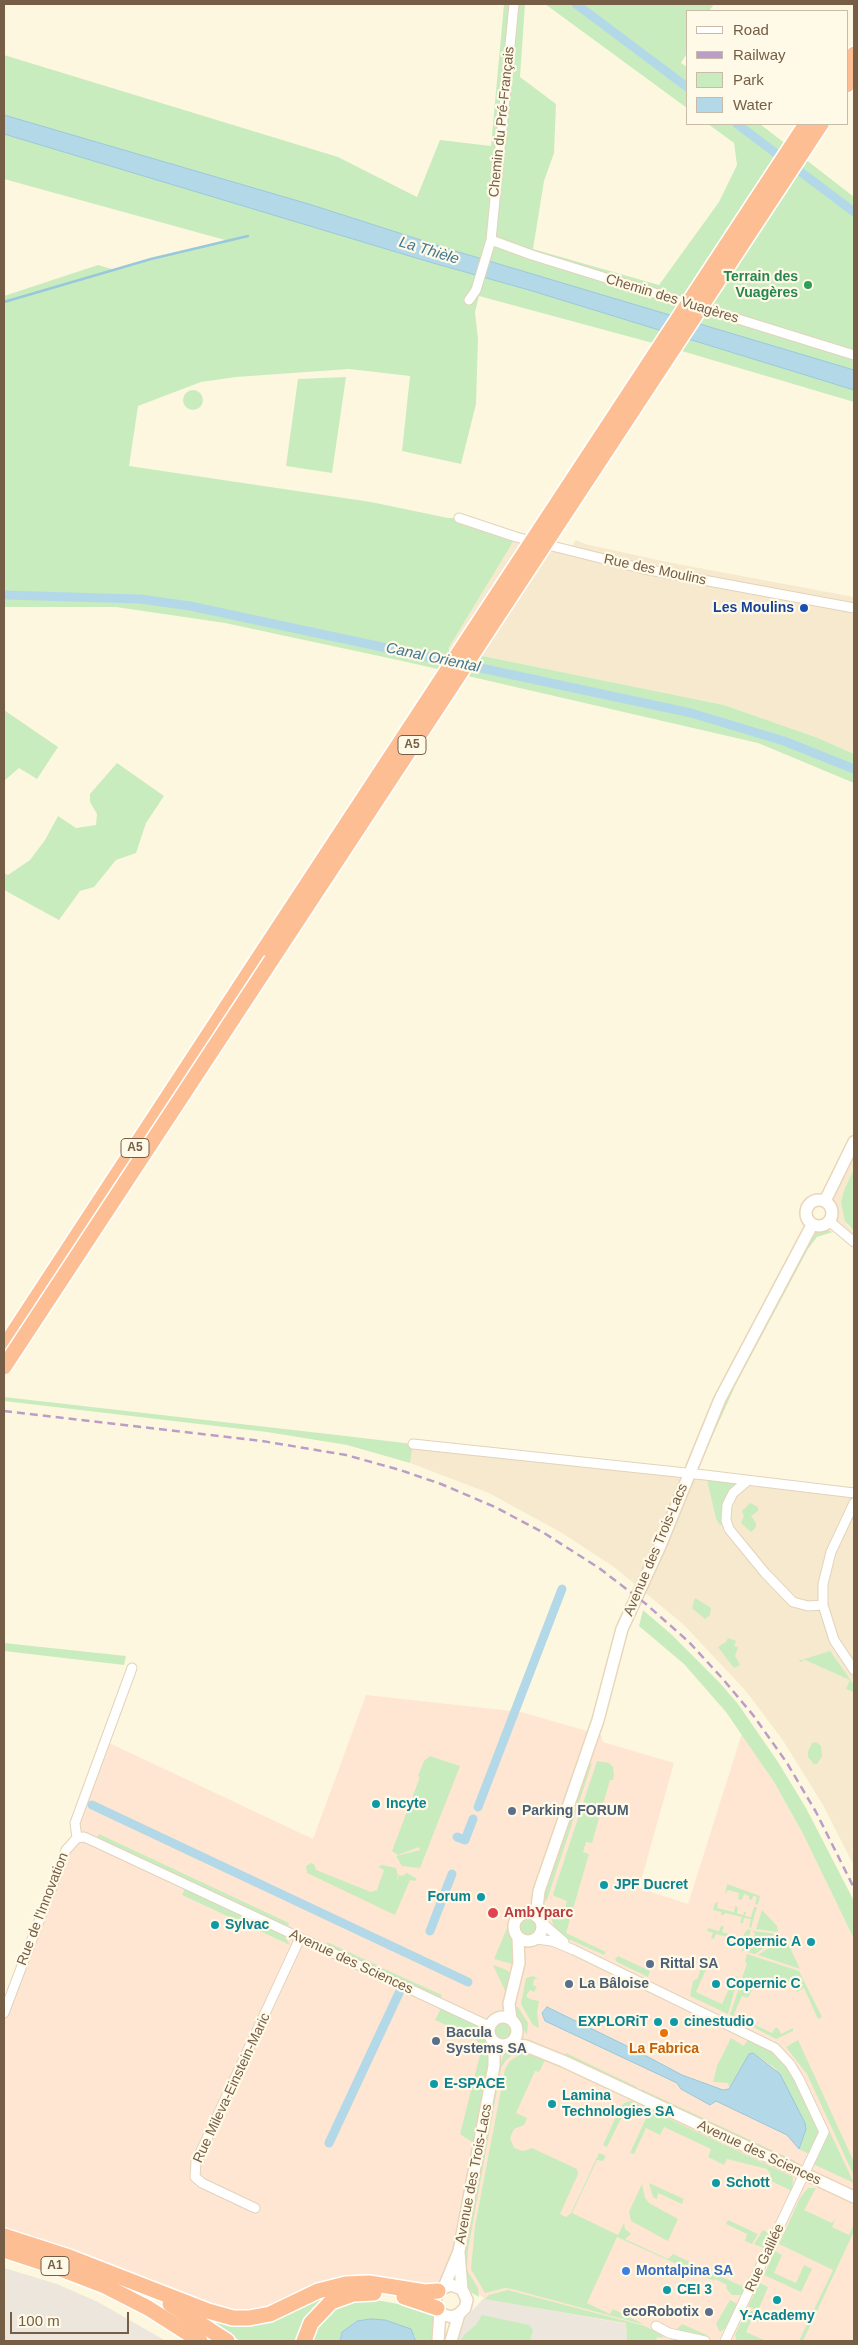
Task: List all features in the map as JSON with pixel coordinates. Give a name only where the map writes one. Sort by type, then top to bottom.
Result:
[{"type":"highway","name":"A5","points":[[4,1347],[805,125]]},
{"type":"highway","name":"A5","points":[[4,1366],[819,125]]},
{"type":"highway","name":"A1","points":[[4,2236],[93,2266],[156,2295],[227,2341]]},
{"type":"highway","name":"A1","points":[[4,2250],[62,2269],[105,2286],[161,2316],[200,2341]]},
{"type":"highway","points":[[93,2266],[217,2314],[242,2318],[270,2314],[318,2291],[346,2284],[369,2284],[425,2292],[441,2289]]},
{"type":"highway","points":[[105,2286],[185,2341]]},
{"type":"highway","points":[[304,2341],[311,2323],[318,2314],[331,2302],[347,2295],[382,2293],[417,2300],[439,2310]]},
{"type":"street","name":"Chemin du Pré-Français","points":[[469,300],[476,290],[490,243],[514,4]]},
{"type":"street","name":"Chemin des Vuagères","points":[[490,243],[854,355]]},
{"type":"street","name":"Rue des Moulins","points":[[458,518],[516,537],[644,569],[854,608]]},
{"type":"street","points":[[824,1201],[854,1142]]},
{"type":"street","points":[[817,1200],[824,1201],[832,1210],[829,1221],[821,1226],[812,1225],[806,1216],[808,1206],[817,1200]]},
{"type":"street","points":[[829,1221],[854,1242]]},
{"type":"street","name":"Avenue des Trois-Lacs","points":[[524,1913],[539,1891],[598,1720],[619,1639],[660,1546],[720,1399],[812,1225]]},
{"type":"street","points":[[413,1444],[854,1493]]},
{"type":"street","points":[[747,1481],[733,1493],[727,1504],[726,1520],[730,1529],[765,1573],[793,1602],[808,1606],[823,1606]]},
{"type":"street","points":[[854,1503],[831,1552],[823,1584],[823,1606],[834,1640],[854,1670]]},
{"type":"street","name":"Rue de l'Innovation","points":[[4,2013],[66,1850],[77,1838],[75,1823],[132,1668]]},
{"type":"street","name":"Avenue des Sciences","points":[[77,1838],[84,1837],[94,1841],[300,1938],[493,2022]]},
{"type":"street","name":"Avenue des Trois-Lacs","points":[[539,1891],[539,1919]]},
{"type":"street","points":[[524,1913],[539,1919],[574,1950],[552,1941],[534,1940],[524,1942],[515,1934],[513,1924],[519,1915],[524,1913]]},
{"type":"street","points":[[519,1963],[534,1940],[541,1933],[539,1919]]},
{"type":"street","name":"Rue Mileva-Einstein-Maric","points":[[255,2208],[202,2184],[194,2177],[196,2162],[300,1938]]},
{"type":"street","points":[[509,2004],[493,2022],[489,2035],[503,2044],[516,2038],[509,2004],[519,1963],[518,1938]]},
{"type":"street","name":"Rue Galilée","points":[[574,1950],[775,2048],[790,2064],[799,2079],[824,2132],[725,2341]]},
{"type":"street","points":[[493,2022],[504,2017],[513,2023]]},
{"type":"street","name":"Avenue des Sciences","points":[[513,2023],[530,2040],[555,2057]]},
{"type":"street","name":"Avenue des Trois-Lacs","points":[[438,2341],[439,2310],[435,2301],[459,2252],[494,2066],[503,2044]]},
{"type":"street","name":"Avenue des Sciences","points":[[503,2044],[526,2046],[555,2057],[854,2197]]},
{"type":"street","name":"Avenue des Trois-Lacs","points":[[451,2341],[459,2314],[466,2304],[466,2296],[462,2289],[459,2252]]},
{"type":"street","points":[[441,2289],[451,2285],[462,2289]]},
{"type":"street","points":[[439,2310],[447,2316],[459,2314]]},
{"type":"street","points":[[656,2326],[669,2333],[704,2341]]},
{"type":"shaded area","points":[[516,537],[568,551],[576,540],[585,544],[667,562],[854,597],[854,754],[818,738],[724,705],[448,649]]},
{"type":"shaded area","points":[[854,1142],[854,1169],[845,1188],[847,1225],[854,1231],[854,1242],[837,1228],[836,1214],[829,1191]]},
{"type":"shaded area","points":[[413,1444],[854,1493],[854,1866],[823,1805],[782,1739],[745,1690],[683,1624],[614,1567],[562,1533],[489,1493],[410,1463]]},
{"type":"shaded area","points":[[366,1695],[521,1712],[601,1735],[603,1742],[674,1763],[639,1888],[688,1904],[742,1733],[774,1782],[802,1832],[854,1939],[854,2341],[627,2341],[626,2324],[484,2298],[457,2279],[451,2279],[435,2287],[390,2286],[249,2318],[4,2236],[4,2013],[75,1833],[105,1741],[313,1839]]},
{"type":"shaded area","points":[[4,2268],[57,2284],[98,2302],[166,2341],[4,2341]]},
{"type":"shaded area","points":[[484,2298],[626,2324],[627,2341],[451,2341],[454,2330]]},
{"type":"green space","points":[[504,4],[525,4],[520,77],[556,104],[554,153],[544,181],[533,249],[659,285],[719,202],[737,165],[734,143],[709,125],[761,125],[854,197],[854,370],[452,250],[312,205],[4,115],[4,55],[338,157],[417,197],[440,140],[491,146]]},
{"type":"green space","points":[[545,4],[714,4],[710,10],[686,10],[686,55],[681,63],[686,66],[686,107]]},
{"type":"green space","points":[[4,134],[426,261],[529,290],[854,390],[854,402],[675,349],[479,296],[475,312],[478,339],[476,404],[461,464],[402,451],[410,376],[349,369],[236,377],[201,382],[138,406],[129,466],[371,502],[448,518],[459,518],[516,537],[448,649],[724,705],[818,738],[854,754],[854,783],[758,743],[407,662],[225,623],[116,607],[4,607],[4,296],[98,265],[115,270],[225,240],[4,179]]},
{"type":"green space","points":[[346,377],[332,473],[286,466],[298,379]]},
{"type":"green space","points":[[193,390],[200,393],[203,400],[200,407],[193,410],[186,407],[183,400],[186,393]]},
{"type":"green space","points":[[4,710],[58,747],[37,779],[19,768],[4,781]]},
{"type":"green space","points":[[117,763],[164,796],[146,823],[136,853],[116,860],[94,887],[80,891],[59,920],[4,890],[4,873],[8,875],[30,860],[45,840],[58,816],[76,828],[96,825],[97,814],[90,802],[90,794]]},
{"type":"green space","points":[[854,1169],[854,1231],[845,1221],[841,1202]]},
{"type":"green space","points":[[824,1229],[833,1232],[817,1237],[808,1249],[736,1384],[703,1457],[701,1456],[728,1392],[812,1236],[819,1230]]},
{"type":"green space","points":[[4,1397],[413,1444],[410,1463],[347,1445],[267,1432],[4,1401]]},
{"type":"green space","points":[[708,1479],[734,1482],[735,1484],[729,1490],[722,1508],[724,1526],[719,1524],[716,1518]]},
{"type":"green space","points":[[750,1503],[758,1507],[758,1511],[751,1516],[756,1523],[756,1527],[751,1532],[741,1523],[744,1516],[742,1511]]},
{"type":"green space","points":[[695,1598],[711,1608],[710,1615],[705,1619],[692,1608]]},
{"type":"green space","points":[[643,1610],[672,1635],[719,1682],[738,1704],[778,1762],[806,1808],[854,1901],[854,1939],[802,1832],[774,1782],[726,1712],[684,1664],[639,1626]]},
{"type":"green space","points":[[728,1638],[736,1641],[734,1646],[738,1647],[735,1656],[740,1665],[734,1668],[718,1647],[726,1642]]},
{"type":"green space","points":[[4,1643],[126,1656],[124,1665],[4,1651]]},
{"type":"green space","points":[[830,1651],[854,1685],[854,1692],[846,1689],[850,1680],[804,1659]]},
{"type":"green space","points":[[816,1742],[821,1746],[822,1756],[817,1764],[814,1764],[808,1757],[808,1752],[812,1743]]},
{"type":"green space","points":[[430,1756],[460,1766],[420,1868],[402,1866],[396,1856],[420,1850],[419,1847],[398,1855],[392,1851],[420,1777],[418,1776],[424,1761]]},
{"type":"green space","points":[[597,1761],[609,1763],[613,1767],[613,1780],[610,1780],[592,1843],[586,1842],[583,1852],[589,1854],[566,1933],[606,1952],[604,1955],[564,1937],[554,1927],[549,1912],[563,1915],[567,1901],[553,1894]]},
{"type":"green space","points":[[592,1763],[547,1900],[543,1900],[587,1767]]},
{"type":"green space","points":[[99,1834],[289,1923],[288,1927],[97,1838]]},
{"type":"green space","points":[[311,1863],[314,1864],[316,1870],[371,1892],[377,1890],[384,1870],[378,1867],[382,1865],[396,1868],[398,1875],[396,1882],[399,1875],[402,1876],[407,1873],[417,1879],[415,1881],[410,1880],[395,1915],[307,1873],[306,1866]]},
{"type":"green space","points":[[727,1884],[760,1896],[758,1905],[755,1904],[757,1897],[753,1896],[752,1900],[744,1894],[742,1900],[738,1899],[739,1893],[728,1890],[725,1895]]},
{"type":"green space","points":[[185,1888],[284,1935],[290,1945],[182,1895]]},
{"type":"green space","points":[[718,1902],[717,1908],[734,1912],[735,1906],[738,1907],[737,1913],[743,1915],[746,1912],[745,1916],[751,1917],[754,1907],[757,1907],[751,1928],[749,1927],[751,1919],[744,1918],[743,1923],[740,1923],[742,1917],[725,1913],[721,1915],[721,1912],[713,1910],[715,1903]]},
{"type":"green space","points":[[762,1910],[777,1926],[778,1932],[756,1929]]},
{"type":"green space","points":[[527,1919],[533,1922],[536,1928],[533,1934],[527,1937],[521,1934],[518,1928],[521,1922]]},
{"type":"green space","points":[[721,1926],[724,1926],[722,1932],[743,1938],[748,1929],[751,1930],[745,1951],[742,1951],[744,1941],[730,1937],[729,1940],[727,1937],[716,1934],[714,1939],[711,1938],[713,1933],[707,1931],[708,1928],[719,1931]]},
{"type":"green space","points":[[507,1928],[514,1942],[515,1962],[512,1964],[494,1959]]},
{"type":"green space","points":[[753,1931],[778,1934],[778,1939],[755,1954],[748,1952],[750,1951],[755,1934]]},
{"type":"green space","points":[[785,1937],[800,1969],[758,1955]]},
{"type":"green space","points":[[327,1942],[377,1965],[375,1968],[326,1945]]},
{"type":"green space","points":[[747,1954],[799,1971],[822,2017],[818,2019],[804,1988],[797,1992],[791,1981],[778,1987],[758,1978],[748,1998],[742,1996],[734,2014],[735,2017],[730,2015],[747,1963],[745,1962]]},
{"type":"green space","points":[[701,1955],[715,1959],[712,1964],[716,1966],[708,1965],[696,1992],[722,2004],[735,1976],[738,1977],[728,2014],[690,1996],[693,1981],[698,1978],[702,1962]]},
{"type":"green space","points":[[618,1956],[650,1971],[648,1977],[617,1962],[615,1959]]},
{"type":"green space","points":[[493,1965],[507,1970],[511,1975],[507,1995]]},
{"type":"green space","points":[[380,1967],[442,1995],[440,1999],[379,1971]]},
{"type":"green space","points":[[533,1976],[538,1979],[534,1979],[533,1985],[537,1987],[534,1992],[530,1990],[526,1996],[539,2001],[537,2012],[539,2028],[533,2025],[521,2004],[526,1978]]},
{"type":"green space","points":[[513,2007],[518,2007],[528,2023],[527,2035],[514,2015]]},
{"type":"green space","points":[[441,2008],[479,2027],[489,2047],[490,2058],[475,2144],[460,2134],[480,2055],[480,2045],[476,2039],[435,2020]]},
{"type":"green space","points":[[737,2016],[772,2033],[775,2028],[778,2028],[781,2034],[793,2028],[793,2031],[776,2039],[736,2018]]},
{"type":"green space","points":[[502,2023],[508,2026],[511,2032],[508,2038],[502,2041],[496,2038],[493,2032],[496,2026]]},
{"type":"green space","points":[[749,2037],[772,2050],[786,2064],[820,2130],[809,2154],[799,2149],[806,2129],[805,2123],[775,2068],[753,2053],[746,2059],[735,2081],[729,2087],[728,2083],[713,2082],[717,2066],[731,2038],[744,2046]]},
{"type":"green space","points":[[798,2040],[854,2162],[854,2176],[807,2074],[786,2047]]},
{"type":"green space","points":[[513,2048],[520,2049],[506,2060],[501,2068],[468,2250],[467,2270],[478,2288],[479,2297],[472,2293],[465,2282],[463,2272],[465,2249],[499,2067],[504,2054]]},
{"type":"green space","points":[[525,2051],[545,2060],[539,2072],[535,2071],[516,2113],[527,2118],[524,2125],[514,2129],[510,2138],[514,2148],[523,2151],[532,2148],[577,2169],[578,2174],[560,2214],[566,2217],[571,2213],[599,2153],[602,2154],[606,2156],[603,2161],[597,2160],[572,2213],[618,2235],[624,2223],[625,2229],[631,2234],[625,2239],[668,2259],[673,2254],[746,2288],[742,2295],[732,2295],[726,2288],[727,2285],[715,2279],[714,2281],[617,2237],[587,2303],[610,2314],[613,2309],[645,2325],[512,2289],[505,2288],[485,2293],[471,2269],[475,2226],[505,2069],[510,2061]]},
{"type":"green space","points":[[566,2053],[637,2087],[636,2090],[564,2056]]},
{"type":"green space","points":[[641,2089],[795,2161],[794,2164],[640,2092]]},
{"type":"green space","points":[[631,2101],[793,2177],[792,2191],[771,2181],[770,2173],[767,2169],[727,2159],[724,2165],[708,2157],[711,2149],[664,2127],[660,2135],[646,2128],[634,2154],[630,2153],[647,2116],[627,2106],[607,2147],[603,2145],[620,2108],[624,2103]]},
{"type":"green space","points":[[829,2130],[854,2183],[813,2164]]},
{"type":"green space","points":[[649,2183],[684,2199],[682,2204],[658,2193],[657,2199],[653,2197]]},
{"type":"green space","points":[[642,2184],[645,2198],[649,2203],[678,2219],[668,2241],[631,2221],[629,2212]]},
{"type":"green space","points":[[808,2188],[816,2188],[804,2210],[832,2223],[836,2218],[832,2227],[849,2235],[854,2224],[854,2231],[803,2341],[799,2341],[833,2270],[779,2244],[800,2198]]},
{"type":"green space","points":[[728,2220],[758,2234],[752,2244],[745,2241],[747,2234],[726,2224]]},
{"type":"green space","points":[[763,2230],[771,2235],[763,2248],[754,2244]]},
{"type":"green space","points":[[775,2251],[782,2255],[774,2273],[796,2283],[804,2265],[812,2269],[801,2292],[764,2275]]},
{"type":"green space","points":[[760,2283],[768,2287],[758,2311],[748,2306]]},
{"type":"green space","points":[[508,2290],[645,2326],[663,2336],[663,2338],[657,2337],[656,2341],[627,2341],[626,2323],[485,2299],[489,2295]]},
{"type":"green space","points":[[349,2291],[300,2341],[240,2341],[206,2316],[223,2319],[312,2297]]},
{"type":"green space","points":[[376,2300],[421,2308],[432,2313],[435,2320],[433,2341],[416,2341],[415,2336],[385,2320],[371,2319],[356,2321],[342,2332],[340,2341],[312,2341],[317,2327],[334,2309],[351,2301]]},
{"type":"green space","points":[[730,2300],[738,2304],[728,2326],[720,2332],[716,2324]]},
{"type":"green space","points":[[747,2309],[765,2317],[762,2323],[752,2319],[746,2332],[766,2341],[737,2341],[735,2335]]},
{"type":"green space","points":[[482,2315],[529,2325],[533,2330],[530,2341],[460,2341],[476,2325]]},
{"type":"green space","points":[[682,2324],[707,2335],[708,2336],[676,2330]]},
{"type":"water","name":"La Thièle","points":[[4,115],[312,205],[452,250],[854,370],[854,390],[529,290],[426,261],[4,134]]},
{"type":"water","points":[[547,2007],[682,2075],[723,2090],[729,2089],[749,2054],[753,2053],[780,2074],[805,2123],[806,2129],[799,2149],[787,2135],[716,2101],[710,2105],[681,2089],[677,2083],[545,2021],[542,2013]]},
{"type":"water","points":[[385,2320],[411,2329],[416,2341],[340,2341],[342,2332],[357,2321]]},
{"type":"waterway","points":[[576,4],[686,86]]},
{"type":"waterway","points":[[738,125],[854,212]]},
{"type":"waterway","points":[[4,302],[151,259],[248,236]]},
{"type":"waterway","name":"Canal Oriental","points":[[4,595],[140,599],[190,606],[691,713],[784,741],[854,769]]},
{"type":"waterway","points":[[478,1807],[562,1589]]},
{"type":"waterway","points":[[92,1805],[468,1982]]},
{"type":"waterway","points":[[457,1837],[465,1840],[473,1819]]},
{"type":"waterway","points":[[430,1931],[452,1874]]},
{"type":"waterway","points":[[329,2143],[399,1993]]},
{"type":"railway","points":[[4,1411],[262,1441],[346,1455],[441,1484],[495,1507],[544,1533],[599,1568],[646,1604],[689,1642],[722,1678],[753,1715],[787,1763],[816,1812],[854,1888]]},
{"type":"place","name":"Terrain des Vuagères","points":[[808,285]]},
{"type":"place","name":"Les Moulins","points":[[804,608]]},
{"type":"place","name":"Incyte","points":[[376,1804]]},
{"type":"place","name":"Parking FORUM","points":[[512,1811]]},
{"type":"place","name":"JPF Ducret","points":[[604,1885]]},
{"type":"place","name":"Forum","points":[[481,1897]]},
{"type":"place","name":"AmbYparc","points":[[493,1913]]},
{"type":"place","name":"Sylvac","points":[[215,1925]]},
{"type":"place","name":"Copernic A","points":[[811,1942]]},
{"type":"place","name":"Rittal SA","points":[[650,1964]]},
{"type":"place","name":"La Bâloise","points":[[569,1984]]},
{"type":"place","name":"Copernic C","points":[[716,1984]]},
{"type":"place","name":"EXPLORiT","points":[[658,2022]]},
{"type":"place","name":"cinestudio","points":[[674,2022]]},
{"type":"place","name":"La Fabrica","points":[[664,2033]]},
{"type":"place","name":"Bacula Systems SA","points":[[436,2041]]},
{"type":"place","name":"E-SPACE","points":[[434,2084]]},
{"type":"place","name":"Lamina Technologies SA","points":[[552,2104]]},
{"type":"place","name":"Schott","points":[[716,2183]]},
{"type":"place","name":"Montalpina SA","points":[[626,2271]]},
{"type":"place","name":"CEI 3","points":[[667,2290]]},
{"type":"place","name":"Y-Academy","points":[[777,2300]]},
{"type":"place","name":"ecoRobotix","points":[[709,2312]]}]
